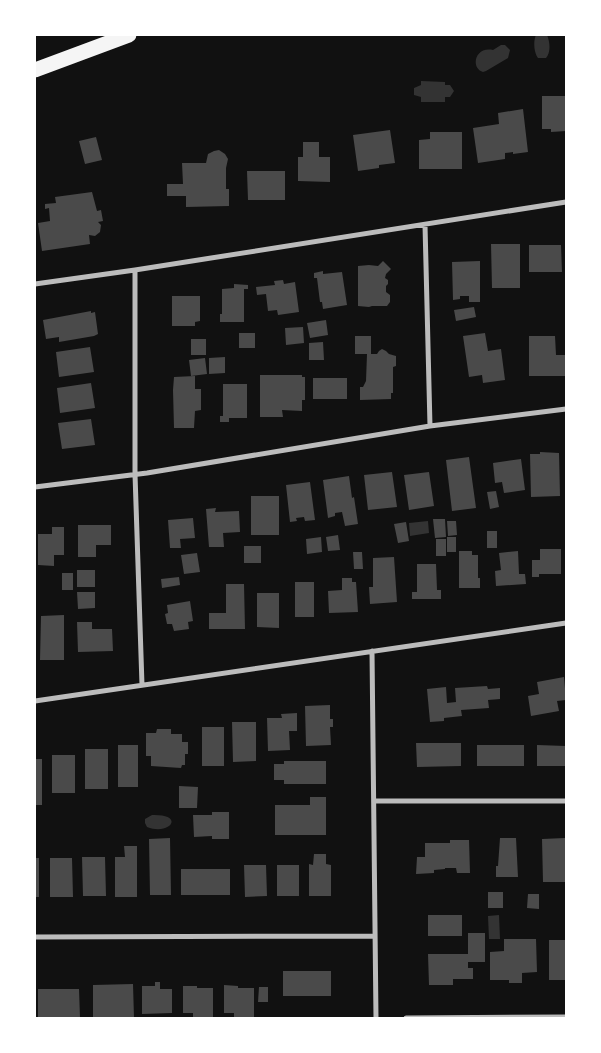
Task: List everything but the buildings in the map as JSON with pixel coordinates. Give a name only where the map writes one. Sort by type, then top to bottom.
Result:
[{"type":"highway","points":[[35,70],[129,35]]},
{"type":"street","points":[[35,284],[136,270],[566,202]]},
{"type":"street","points":[[425,225],[430,426]]},
{"type":"street","points":[[136,270],[135,474],[142,685]]},
{"type":"street","points":[[35,487],[135,474],[430,426],[566,409]]},
{"type":"street","points":[[35,701],[566,623]]},
{"type":"street","points":[[372,651],[376,1018]]},
{"type":"street","points":[[374,801],[566,801]]},
{"type":"street","points":[[35,937],[375,936]]},
{"type":"street","points":[[406,1018],[566,1017]]},
{"type":"shaded area","points":[[536,35],[547,35],[550,47],[546,58],[538,58],[537,56],[534,44]]},
{"type":"shaded area","points":[[501,45],[505,45],[510,50],[508,58],[486,71],[479,70],[476,62],[478,54],[482,51],[493,50]]},
{"type":"shaded area","points":[[421,81],[445,82],[445,85],[450,85],[454,91],[450,97],[445,97],[445,102],[421,102],[421,97],[414,95],[414,88],[421,85]]},
{"type":"shaded area","points":[[428,521],[429,533],[410,536],[409,523]]},
{"type":"shaded area","points":[[152,815],[169,818],[171,824],[162,829],[147,827],[145,819]]},
{"type":"shaded area","points":[[499,915],[500,939],[489,939],[488,916]]}]
